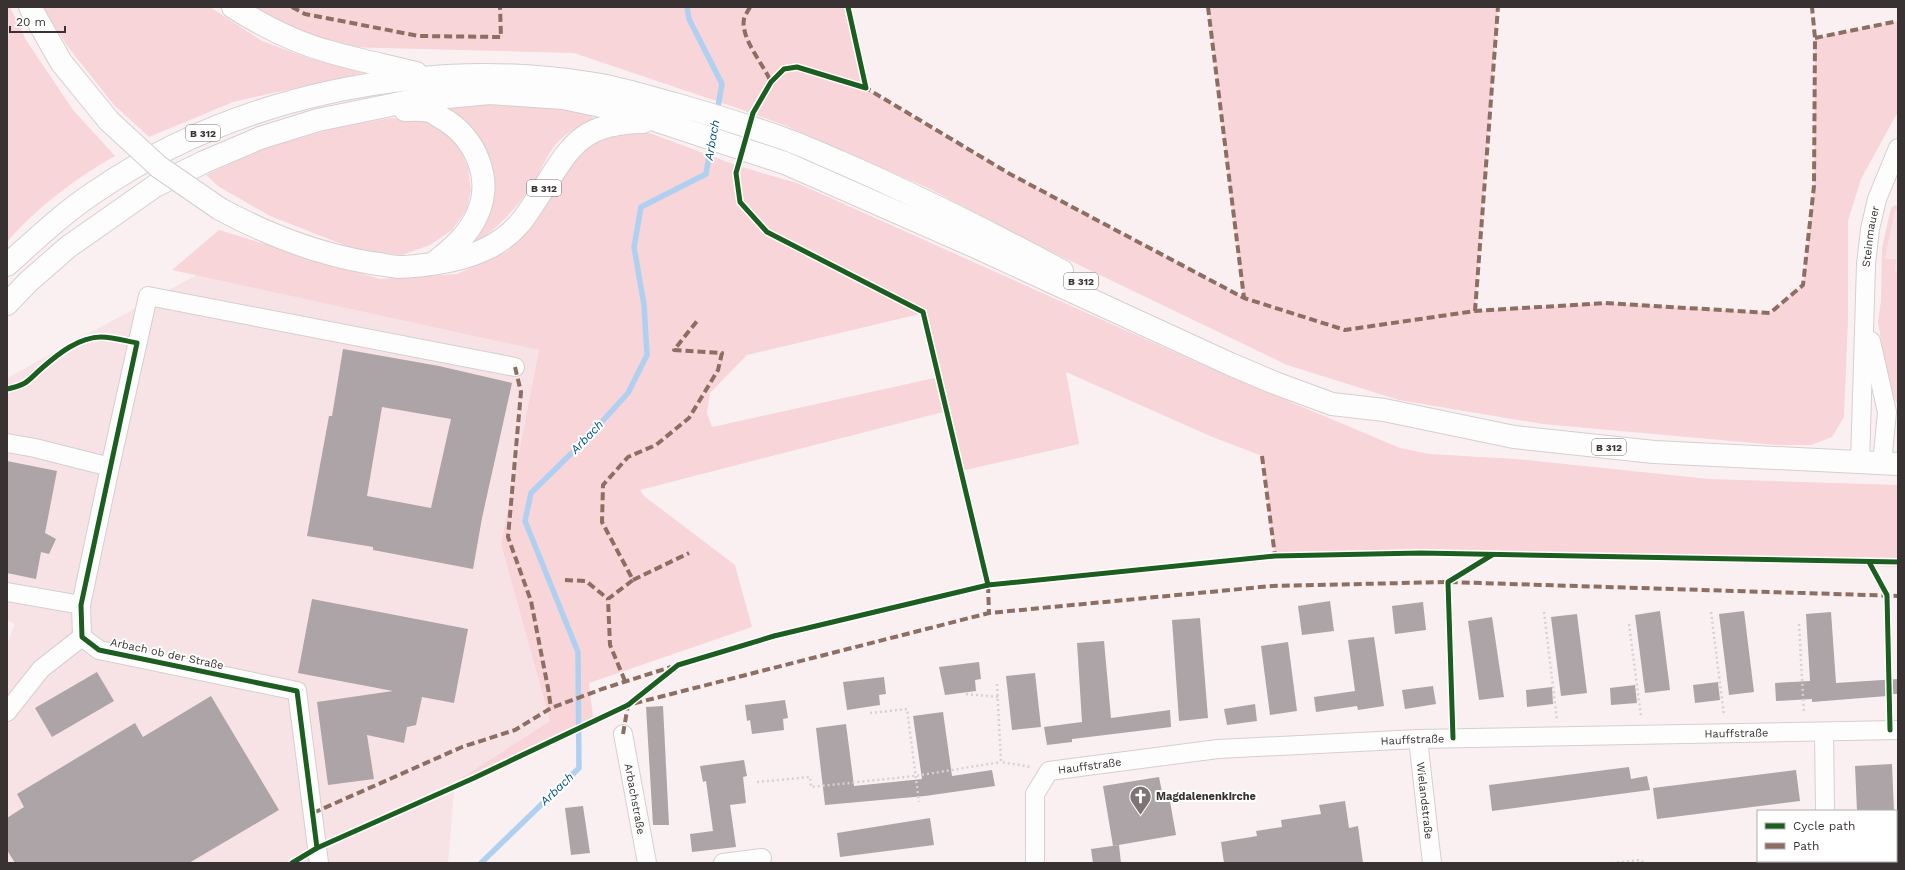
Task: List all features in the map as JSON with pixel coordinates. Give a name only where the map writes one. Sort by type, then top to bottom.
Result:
[{"type":"main road","name":"B 312","points":[[30,7],[62,62],[109,121],[159,167],[220,210],[252,227],[308,248],[355,260],[398,267],[432,264],[485,251],[504,238],[521,222],[567,152],[580,138],[599,128],[624,122],[658,121]]},
{"type":"main road","points":[[234,7],[261,24],[293,39],[328,52],[433,77]]},
{"type":"main road","name":"B 312","points":[[7,265],[55,222],[96,191],[187,139],[266,109],[393,80],[433,77],[508,76],[550,78],[591,83],[624,90],[700,111],[784,138],[876,178],[966,220],[1114,299],[1265,363],[1384,410]]},
{"type":"main road","name":"B 312","points":[[7,304],[28,282],[68,247],[155,186],[260,138],[350,112],[378,109],[415,100],[490,93],[563,98],[611,108],[658,121],[785,163],[976,247],[1275,383],[1332,404],[1384,410],[1514,437],[1654,452],[1890,464]]},
{"type":"main road","name":"B 312","points":[[378,109],[429,111],[453,124],[470,141],[482,169],[483,197],[477,215],[455,247],[432,264]]},
{"type":"street","name":"Steinmauer","points":[[1860,463],[1866,319],[1866,264],[1870,228],[1877,199],[1897,152]]},
{"type":"street","points":[[1877,199],[1898,184]]},
{"type":"street","points":[[7,712],[41,669],[82,637],[82,605],[110,467],[148,296],[515,367]]},
{"type":"street","name":"Steinmauer","points":[[1866,319],[1893,417],[1890,464]]},
{"type":"street","points":[[7,443],[35,448],[110,467]]},
{"type":"street","points":[[7,592],[82,605]]},
{"type":"street","name":"Arbach ob der Straße","points":[[82,637],[100,650],[297,690],[319,863]]},
{"type":"street","name":"Hauffstraße","points":[[1035,863],[1035,794],[1049,770],[1218,748],[1418,739],[1898,730]]},
{"type":"street","points":[[1824,732],[1824,810]]},
{"type":"street","name":"Arbachstraße","points":[[623,734],[647,863]]},
{"type":"street","name":"Wielandstraße","points":[[1418,739],[1432,863]]},
{"type":"street","points":[[723,863],[762,858]]},
{"type":"path","points":[[1544,612],[1559,736]]},
{"type":"path","points":[[1711,612],[1727,734]]},
{"type":"path","points":[[1629,624],[1643,735]]},
{"type":"path","points":[[1799,624],[1805,732]]},
{"type":"path","points":[[997,684],[1001,762]]},
{"type":"path","points":[[966,694],[998,697]]},
{"type":"path","points":[[870,713],[907,709],[919,802]]},
{"type":"path","points":[[757,782],[810,777],[811,787],[915,776],[1001,762],[1049,770]]},
{"type":"path","points":[[1612,863],[1640,860],[1644,863]]},
{"type":"shaded area","points":[[7,7],[10,7],[26,40],[73,110],[115,156],[57,194],[30,218],[7,242]]},
{"type":"shaded area","points":[[42,7],[210,7],[262,41],[311,59],[363,68],[363,73],[233,102],[149,137],[114,105],[68,47]]},
{"type":"shaded area","points":[[252,7],[848,7],[866,89],[1010,174],[1243,297],[1208,7],[1498,7],[1475,311],[1605,303],[1770,313],[1803,285],[1814,186],[1815,38],[1898,21],[1898,113],[1861,179],[1848,221],[1848,319],[1844,417],[1832,437],[1811,445],[1776,445],[1543,424],[1399,400],[1287,365],[1027,240],[926,187],[784,125],[737,108],[574,53],[344,47],[275,22]]},
{"type":"shaded area","points":[[524,103],[592,111],[593,119],[579,126],[558,142],[550,152],[535,182],[517,205],[493,230],[465,249],[491,197],[442,104]]},
{"type":"shaded area","points":[[390,118],[424,120],[445,130],[461,151],[468,168],[471,190],[467,209],[452,230],[430,245],[402,255],[367,252],[344,245],[270,216],[218,186],[206,175],[264,148],[336,128]]},
{"type":"shaded area","points":[[614,131],[647,132],[738,166],[797,183],[1203,365],[1400,448],[1429,454],[1516,459],[1709,479],[1898,485],[1898,567],[1493,555],[1275,556],[1262,456],[1210,436],[1066,372],[1079,444],[961,471],[947,411],[640,490],[644,496],[735,565],[752,627],[589,683],[593,717],[455,782],[550,721],[501,544],[539,350],[172,270],[219,230],[380,279],[457,274],[508,251],[540,211],[586,144]],"holes":[[[924,313],[939,377],[712,427],[707,413],[710,393],[747,355]]]},
{"type":"shaded area","points":[[1895,205],[1898,206],[1898,210],[1895,210],[1885,259],[1896,259],[1895,272],[1898,272],[1898,406],[1886,370],[1878,322],[1881,301],[1882,248],[1891,208]]},
{"type":"shaded area","points":[[1895,209],[1898,210],[1898,272],[1895,272],[1885,259]]},
{"type":"shaded area","points":[[198,274],[539,350],[501,544],[550,721],[455,782],[448,863],[7,863],[7,645],[15,623],[7,621],[7,378]]},
{"type":"building","points":[[343,349],[439,366],[512,383],[482,518],[473,569],[373,550],[373,547],[307,536],[329,416],[332,416]],"holes":[[[382,407],[451,419],[431,508],[367,496]]]},
{"type":"building","points":[[7,461],[57,471],[45,533],[56,539],[49,554],[41,552],[36,579],[7,573]]},
{"type":"building","points":[[312,599],[468,629],[454,703],[422,697],[416,725],[407,727],[404,743],[367,735],[374,779],[328,785],[317,702],[393,691],[298,673]]},
{"type":"building","points":[[1330,601],[1334,631],[1302,635],[1298,606]]},
{"type":"building","points":[[1423,602],[1426,630],[1395,634],[1392,606]]},
{"type":"building","points":[[1660,611],[1670,690],[1645,693],[1635,615]]},
{"type":"building","points":[[1744,611],[1754,692],[1729,695],[1719,614]]},
{"type":"building","points":[[1831,612],[1836,683],[1898,679],[1898,694],[1812,702],[1812,699],[1776,701],[1775,683],[1810,681],[1806,614]]},
{"type":"building","points":[[1577,614],[1587,693],[1561,696],[1551,617]]},
{"type":"building","points":[[1492,617],[1504,697],[1479,700],[1468,621]]},
{"type":"building","points":[[1200,618],[1208,718],[1179,721],[1172,620]]},
{"type":"building","points":[[1374,637],[1384,706],[1358,710],[1357,706],[1316,712],[1314,697],[1355,691],[1348,640]]},
{"type":"building","points":[[1104,641],[1111,718],[1170,710],[1171,727],[1072,739],[1072,742],[1047,745],[1044,727],[1082,722],[1077,643]]},
{"type":"building","points":[[1288,642],[1297,711],[1270,715],[1261,646]]},
{"type":"building","points":[[979,662],[981,679],[975,680],[976,691],[945,695],[939,667]]},
{"type":"building","points":[[97,672],[114,701],[52,737],[35,708]]},
{"type":"building","points":[[1035,673],[1041,727],[1012,730],[1006,676]]},
{"type":"building","points":[[884,677],[886,694],[879,695],[880,705],[847,710],[843,682]]},
{"type":"building","points":[[1718,682],[1720,700],[1695,703],[1693,685]]},
{"type":"building","points":[[1635,685],[1637,703],[1611,705],[1610,688]]},
{"type":"building","points":[[1433,686],[1436,704],[1405,709],[1402,690]]},
{"type":"building","points":[[1552,687],[1553,704],[1527,707],[1526,690]]},
{"type":"building","points":[[211,696],[279,810],[189,863],[15,863],[7,850],[7,818],[24,807],[17,794],[135,723],[143,737]]},
{"type":"building","points":[[785,700],[788,718],[783,719],[784,730],[752,734],[750,720],[747,721],[745,705]]},
{"type":"building","points":[[1255,704],[1257,721],[1227,725],[1224,709]]},
{"type":"building","points":[[663,706],[669,825],[653,825],[646,707]]},
{"type":"building","points":[[943,712],[952,776],[992,770],[995,786],[925,796],[825,805],[816,728],[846,724],[854,786],[922,779],[913,716]]},
{"type":"building","points":[[744,760],[747,776],[743,777],[746,803],[730,805],[736,847],[692,852],[690,834],[713,831],[706,781],[703,782],[700,766]]},
{"type":"building","points":[[1892,764],[1894,810],[1857,810],[1855,766]]},
{"type":"building","points":[[1629,767],[1631,779],[1647,776],[1650,790],[1492,811],[1489,785]]},
{"type":"building","points":[[1796,770],[1800,801],[1657,819],[1653,788]]},
{"type":"building","name":"Magdalenenkirche","points":[[1159,777],[1163,797],[1169,796],[1176,835],[1113,846],[1103,786]]},
{"type":"building","points":[[1345,801],[1349,828],[1358,826],[1363,863],[1224,863],[1221,842],[1257,836],[1256,831],[1282,827],[1281,820],[1321,814],[1319,805]]},
{"type":"building","points":[[583,806],[590,853],[571,855],[565,808]]},
{"type":"building","points":[[930,818],[934,845],[840,857],[837,833]]},
{"type":"building","points":[[1119,845],[1121,863],[1093,863],[1091,849]]},
{"type":"waterway","name":"Arbach","points":[[687,7],[689,19],[722,84],[717,112]]},
{"type":"waterway","name":"Arbach","points":[[481,863],[579,768],[578,652],[525,521],[531,493],[587,438],[628,393],[647,355],[644,305],[634,247],[641,207],[706,174],[711,144]]},
{"type":"marked path","points":[[292,7],[305,14],[419,36],[501,37],[500,7]]},
{"type":"marked path","points":[[750,7],[744,19],[746,34],[753,51],[771,82]]},
{"type":"marked path","points":[[1208,7],[1244,298]]},
{"type":"marked path","points":[[1475,311],[1498,7]]},
{"type":"marked path","points":[[866,85],[866,88],[1010,174],[1244,298],[1345,330],[1475,311],[1605,303],[1770,313],[1803,285],[1814,186],[1815,38],[1812,7]]},
{"type":"marked path","points":[[1815,38],[1898,21]]},
{"type":"marked path","points":[[625,681],[610,645],[608,599],[633,580],[602,522],[603,485],[628,457],[656,445],[689,418],[718,370],[722,353],[674,350],[697,321]]},
{"type":"marked path","points":[[515,367],[521,392],[508,537],[531,601],[551,708]]},
{"type":"marked path","points":[[1262,456],[1275,556]]},
{"type":"marked path","points":[[633,580],[689,553]]},
{"type":"marked path","points":[[565,580],[586,581],[608,599]]},
{"type":"marked path","points":[[623,734],[628,705],[989,613],[1272,586],[1448,582],[1898,596]]},
{"type":"marked path","points":[[988,585],[989,613]]},
{"type":"marked path","points":[[313,813],[462,747],[515,730],[551,708],[602,689],[671,667]]},
{"type":"cycle path","points":[[848,7],[866,88],[797,67],[784,69],[771,82],[753,113],[736,173],[740,202],[767,232],[923,312],[988,585]]},
{"type":"cycle path","points":[[7,389],[27,382],[62,352],[85,340],[106,337],[137,343],[81,605],[82,637],[99,650],[297,691],[317,848]]},
{"type":"cycle path","points":[[292,863],[317,848],[474,778],[628,705],[678,665],[774,636],[988,585],[1275,556],[1421,553],[1898,562]]},
{"type":"cycle path","points":[[1453,738],[1448,582],[1492,555]]},
{"type":"cycle path","points":[[1869,562],[1887,595],[1890,730]]},
{"type":"place","name":"Magdalenenkirche","points":[[1140,816]]}]
